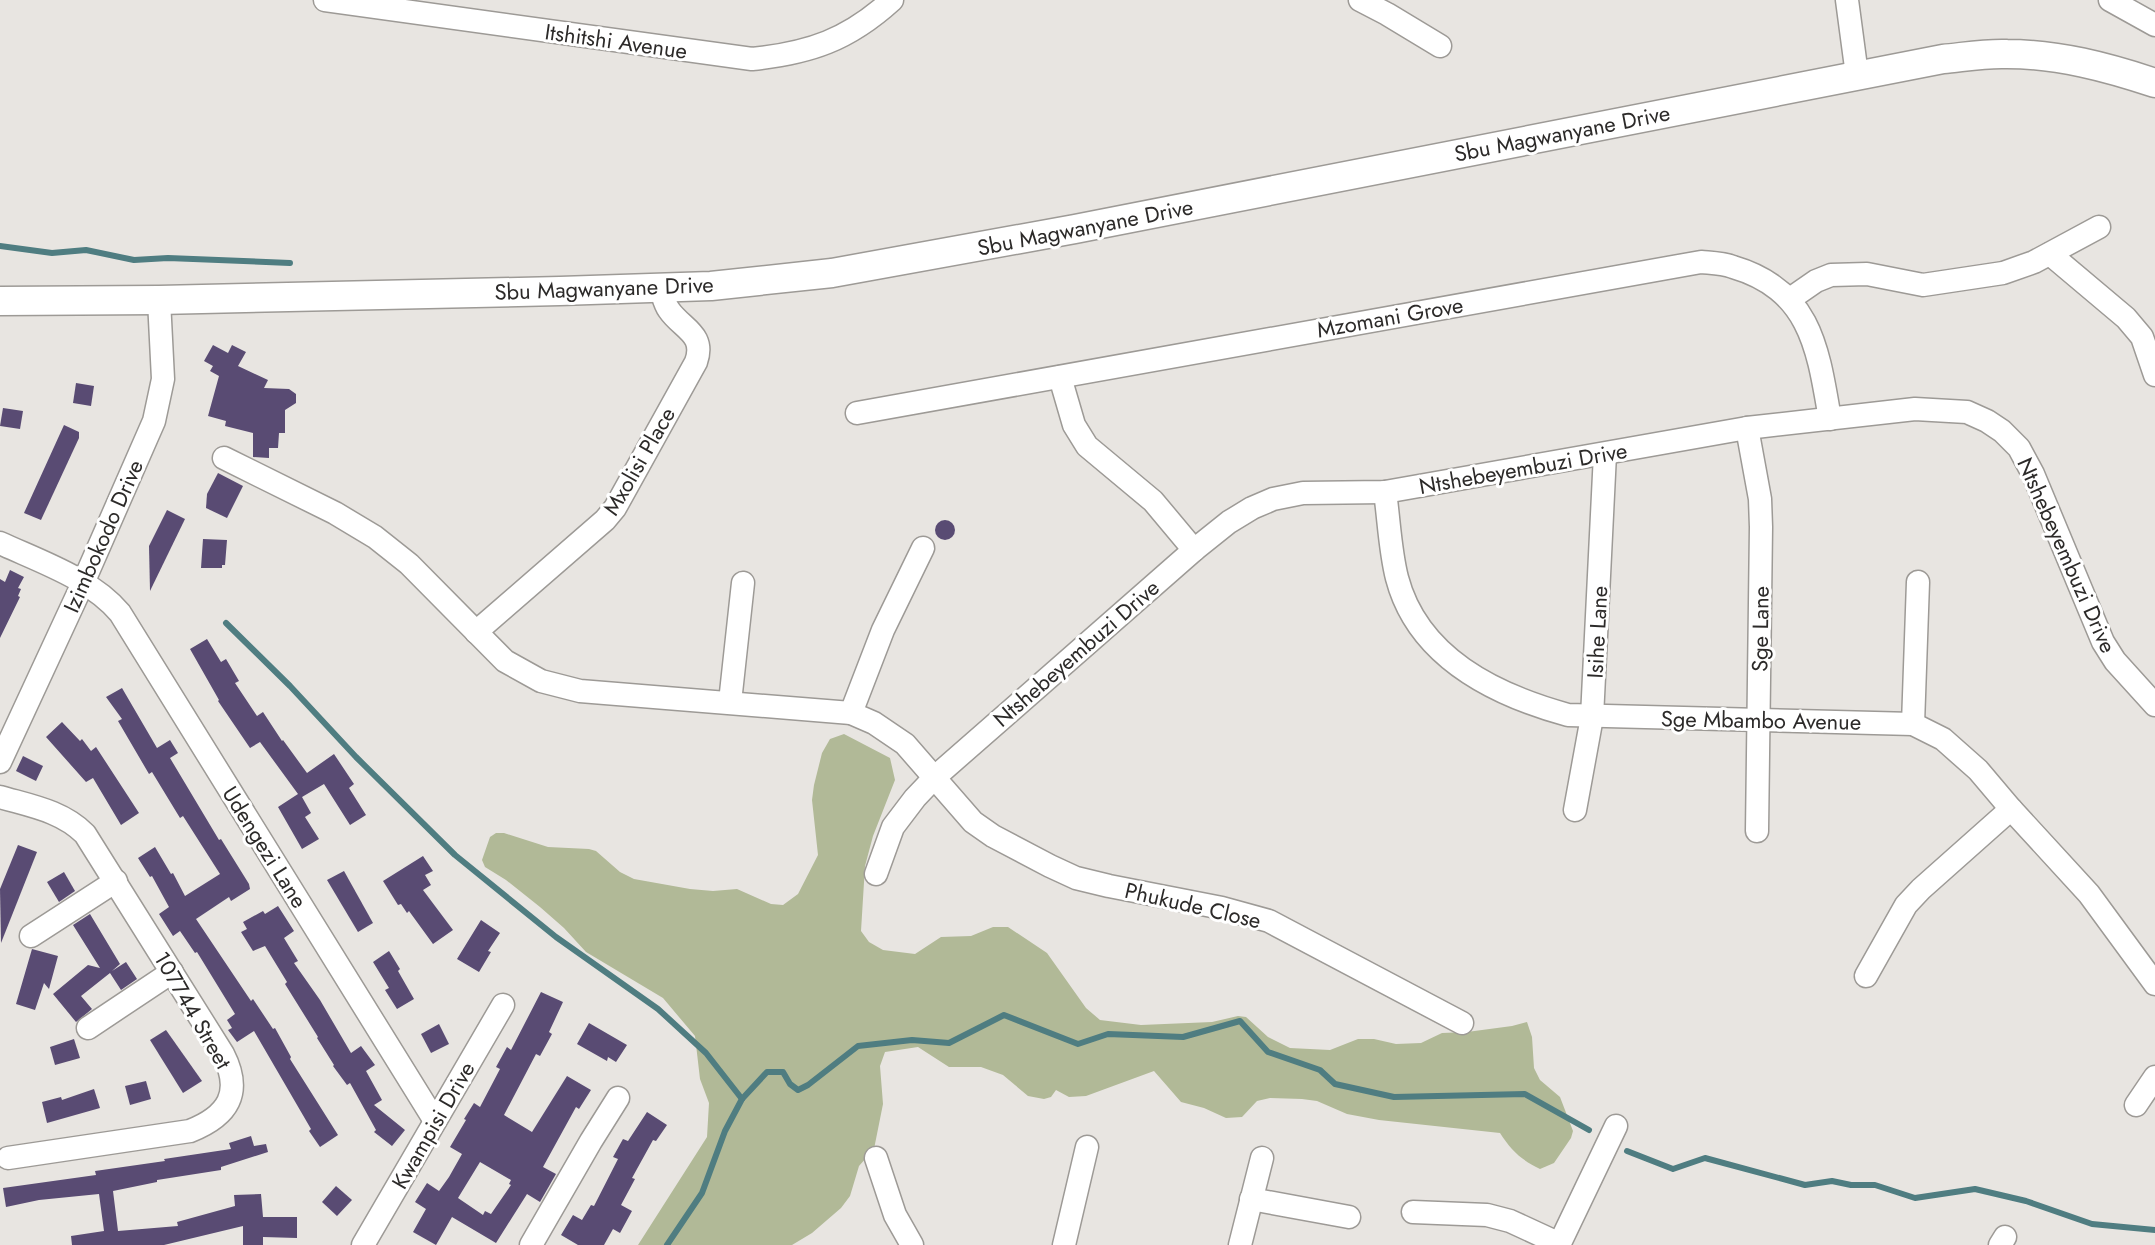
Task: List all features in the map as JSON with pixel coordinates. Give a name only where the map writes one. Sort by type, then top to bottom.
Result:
[{"type":"main road","name":"Sbu Magwanyane Drive","points":[[0,301],[159,300],[711,285],[855,269],[1076,229],[1943,59],[2006,54],[2061,58],[2111,68],[2155,83]]},
{"type":"street","name":"Itshitshi Avenue","points":[[326,0],[752,59],[788,55],[828,43],[857,29],[892,0]]},
{"type":"street","points":[[1360,0],[1440,46]]},
{"type":"street","points":[[1847,0],[1857,75]]},
{"type":"street","points":[[2110,0],[2155,25]]},
{"type":"street","points":[[1790,299],[1816,281],[1831,275],[1867,274],[1923,285],[2003,273],[2050,254],[2099,227]]},
{"type":"street","points":[[2050,254],[2126,318],[2142,337],[2155,375]]},
{"type":"street","name":"Mzomani Grove","points":[[857,413],[1701,262],[1732,266],[1767,282],[1790,299],[1806,324],[1820,358],[1830,419]]},
{"type":"street","name":"Mxolisi Place","points":[[476,632],[605,520],[615,508],[696,362],[699,351],[698,342],[670,311],[660,287]]},
{"type":"street","name":"Izimbokodo Drive","points":[[0,762],[154,422],[162,379],[159,300]]},
{"type":"street","points":[[1060,377],[1074,425],[1087,446],[1153,501],[1194,550]]},
{"type":"street","name":"Ntshebeyembuzi Drive","points":[[876,874],[893,827],[934,777],[1194,550],[1228,522],[1252,508],[1273,499],[1304,493],[1385,492],[1747,428],[1915,409],[1967,412],[1987,421],[2019,448],[2033,474],[2103,642],[2115,661],[2155,705]]},
{"type":"street","name":"Sge Lane","points":[[1747,428],[1760,499],[1761,527],[1757,831]]},
{"type":"street","name":"Isihe Lane","points":[[1575,810],[1593,717],[1605,453]]},
{"type":"street","points":[[224,458],[325,508],[375,537],[409,564],[505,661],[541,681],[580,691],[851,713],[874,723],[905,744],[934,777]]},
{"type":"street","name":"Sge Mbambo Avenue","points":[[1385,492],[1397,579],[1412,613],[1431,643],[1487,685],[1536,706],[1593,717],[1913,724],[1943,739],[1978,770],[2089,894],[2155,984]]},
{"type":"street","name":"Udengezi Lane","points":[[0,543],[83,583],[102,595],[120,613],[435,1121]]},
{"type":"street","points":[[851,713],[883,630],[923,548]]},
{"type":"street","points":[[1913,724],[1918,582]]},
{"type":"street","points":[[730,702],[743,584]]},
{"type":"street","name":"Phukude Close","points":[[934,777],[973,822],[993,836],[1050,866],[1076,878],[1222,908],[1269,921],[1462,1023]]},
{"type":"street","name":"107744 Street","points":[[0,796],[53,813],[77,826],[92,843],[229,1065],[231,1084],[230,1094],[222,1112],[214,1120],[190,1131],[8,1158]]},
{"type":"street","points":[[1866,976],[1906,905],[2011,809]]},
{"type":"street","points":[[32,936],[116,881]]},
{"type":"street","points":[[88,1028],[172,972]]},
{"type":"street","name":"Kwampisi Drive","points":[[363,1245],[503,1005]]},
{"type":"street","points":[[2136,1105],[2155,1077]]},
{"type":"street","points":[[531,1245],[618,1098]]},
{"type":"street","points":[[1413,1212],[1487,1215],[1510,1221],[1559,1245],[1616,1126]]},
{"type":"street","points":[[1064,1245],[1087,1147]]},
{"type":"street","points":[[876,1158],[895,1215],[912,1245]]},
{"type":"street","points":[[1240,1245],[1262,1158]]},
{"type":"street","points":[[1251,1199],[1349,1217]]},
{"type":"green space","points":[[844,734],[890,758],[895,780],[873,836],[865,866],[861,931],[869,942],[883,950],[915,954],[941,937],[971,936],[993,927],[1008,927],[1047,953],[1086,1008],[1100,1020],[1141,1025],[1212,1022],[1238,1016],[1246,1017],[1268,1037],[1290,1048],[1330,1050],[1358,1039],[1374,1039],[1396,1044],[1421,1043],[1442,1033],[1467,1032],[1527,1022],[1532,1037],[1534,1068],[1540,1080],[1560,1097],[1573,1131],[1571,1138],[1554,1163],[1540,1169],[1517,1154],[1500,1133],[1379,1120],[1347,1114],[1317,1101],[1302,1099],[1270,1098],[1257,1101],[1242,1117],[1226,1118],[1204,1108],[1181,1102],[1154,1071],[1086,1096],[1069,1097],[1056,1090],[1051,1097],[1044,1099],[1028,1096],[1003,1075],[981,1067],[949,1067],[918,1047],[885,1052],[880,1066],[883,1104],[874,1149],[859,1166],[850,1196],[841,1208],[812,1233],[792,1245],[638,1245],[707,1137],[709,1103],[700,1079],[695,1036],[663,998],[586,952],[540,907],[506,880],[485,867],[482,860],[490,837],[496,833],[504,833],[548,847],[589,849],[596,851],[620,872],[634,879],[690,889],[713,891],[737,889],[771,904],[783,905],[798,894],[818,855],[812,800],[814,785],[822,753],[830,739]]},
{"type":"building","points":[[213,345],[228,353],[232,345],[246,352],[238,366],[268,380],[264,388],[289,389],[296,394],[296,403],[285,410],[285,433],[279,433],[278,448],[269,448],[269,458],[253,457],[253,433],[225,426],[226,421],[208,416],[219,376],[210,371],[213,366],[204,361]]},
{"type":"building","points":[[76,383],[94,386],[91,406],[73,403]]},
{"type":"building","points":[[3,408],[23,411],[20,429],[0,426]]},
{"type":"building","points":[[64,425],[79,432],[79,438],[41,520],[24,513]]},
{"type":"building","points":[[218,473],[243,486],[227,518],[206,508],[207,494]]},
{"type":"building","points":[[167,510],[185,519],[150,591],[149,546]]},
{"type":"building","points":[[945,520],[952,523],[955,530],[952,537],[945,540],[938,537],[935,530],[938,523]]},
{"type":"building","points":[[203,539],[227,540],[225,565],[222,565],[222,568],[201,568]]},
{"type":"building","points":[[10,570],[24,577],[18,588],[21,589],[18,596],[20,597],[0,638],[0,579],[5,582]]},
{"type":"building","points":[[207,639],[221,662],[226,659],[239,681],[235,683],[257,716],[263,712],[307,773],[334,754],[354,784],[349,788],[366,815],[350,825],[324,784],[302,797],[311,813],[305,817],[319,839],[302,849],[278,807],[298,794],[260,742],[250,748],[218,701],[190,649]]},
{"type":"building","points":[[122,688],[157,748],[170,740],[178,753],[170,758],[219,840],[221,839],[249,884],[250,889],[231,901],[229,897],[196,919],[251,1001],[253,999],[273,1029],[275,1028],[290,1059],[338,1135],[320,1147],[254,1031],[237,1042],[228,1030],[232,1028],[227,1020],[235,1014],[197,952],[195,953],[180,931],[173,936],[159,914],[169,907],[152,876],[150,877],[138,858],[155,847],[185,896],[220,874],[183,816],[180,818],[152,772],[149,774],[118,721],[122,719],[106,697]]},
{"type":"building","points":[[62,722],[80,741],[82,739],[91,751],[96,747],[139,813],[121,825],[93,778],[86,782],[46,737]]},
{"type":"building","points":[[23,756],[43,766],[36,781],[16,771]]},
{"type":"building","points":[[18,845],[37,852],[1,943],[0,889]]},
{"type":"building","points":[[423,856],[433,871],[425,875],[431,885],[423,890],[453,930],[433,944],[409,911],[407,913],[401,904],[398,905],[383,881]]},
{"type":"building","points":[[344,871],[373,923],[358,932],[327,880]]},
{"type":"building","points":[[64,872],[75,891],[59,902],[47,882]]},
{"type":"building","points":[[278,906],[294,931],[284,938],[298,961],[294,963],[320,1000],[351,1053],[361,1046],[375,1065],[366,1071],[382,1100],[374,1105],[405,1130],[392,1146],[374,1132],[376,1130],[350,1083],[347,1085],[333,1066],[265,946],[253,951],[241,932],[247,929],[243,922],[263,911],[265,914]]},
{"type":"building","points":[[90,914],[120,964],[112,971],[126,962],[137,979],[121,990],[110,973],[81,996],[92,1009],[76,1022],[53,994],[88,965],[100,968],[73,925]]},
{"type":"building","points":[[481,920],[500,933],[488,951],[491,952],[479,972],[457,959]]},
{"type":"building","points":[[32,949],[58,956],[49,989],[44,983],[35,1010],[16,1004]]},
{"type":"building","points":[[389,951],[414,999],[397,1009],[385,990],[389,988],[373,962]]},
{"type":"building","points":[[541,992],[563,1002],[549,1032],[552,1034],[540,1056],[536,1054],[504,1115],[532,1132],[567,1076],[591,1090],[579,1109],[576,1107],[543,1167],[556,1174],[540,1202],[527,1194],[496,1243],[452,1217],[436,1245],[413,1232],[426,1209],[415,1202],[427,1183],[439,1191],[449,1177],[462,1154],[450,1147],[474,1103],[480,1107],[500,1069],[496,1067],[507,1047],[511,1050]],"holes":[[[480,1162],[511,1180],[509,1184],[511,1185],[491,1214],[485,1211],[483,1215],[458,1198]]]},
{"type":"building","points":[[589,1023],[627,1045],[616,1062],[608,1057],[607,1061],[577,1044]]},
{"type":"building","points":[[439,1024],[449,1044],[431,1053],[421,1034]]},
{"type":"building","points":[[166,1030],[202,1081],[183,1093],[150,1040]]},
{"type":"building","points":[[74,1039],[80,1058],[55,1065],[50,1047]]},
{"type":"building","points":[[146,1081],[151,1099],[130,1105],[125,1086]]},
{"type":"building","points":[[94,1089],[100,1108],[47,1123],[42,1102],[61,1097],[62,1100]]},
{"type":"building","points":[[647,1112],[667,1125],[656,1141],[653,1140],[632,1178],[635,1179],[621,1205],[632,1211],[620,1233],[613,1229],[604,1245],[578,1245],[561,1235],[573,1215],[582,1220],[591,1205],[594,1206],[618,1159],[613,1157],[623,1139],[628,1141]]},
{"type":"building","points":[[251,1136],[254,1146],[266,1144],[268,1152],[221,1167],[221,1170],[157,1180],[157,1182],[113,1191],[118,1231],[178,1226],[177,1222],[235,1206],[234,1195],[261,1194],[263,1217],[297,1217],[297,1238],[263,1237],[263,1245],[243,1245],[243,1226],[164,1245],[72,1245],[71,1236],[104,1231],[99,1194],[39,1200],[6,1207],[3,1188],[96,1175],[95,1171],[231,1149],[229,1143]]},
{"type":"building","points":[[336,1186],[352,1200],[337,1216],[322,1202]]},
{"type":"waterway","points":[[0,246],[52,253],[86,250],[134,260],[168,258],[290,263]]},
{"type":"waterway","points":[[226,623],[455,855],[556,937],[658,1009],[706,1053],[742,1099]]},
{"type":"waterway","points":[[667,1245],[702,1193],[725,1131],[742,1099],[767,1072],[783,1072],[790,1084],[798,1090],[808,1085],[858,1046],[912,1040],[949,1043],[1004,1015],[1078,1044],[1108,1034],[1183,1037],[1240,1021],[1268,1052],[1320,1070],[1335,1084],[1394,1097],[1525,1094],[1589,1130]]},
{"type":"waterway","points":[[1627,1151],[1673,1169],[1705,1158],[1805,1185],[1832,1181],[1851,1185],[1875,1185],[1915,1198],[1975,1189],[2026,1201],[2092,1224],[2155,1230]]}]
